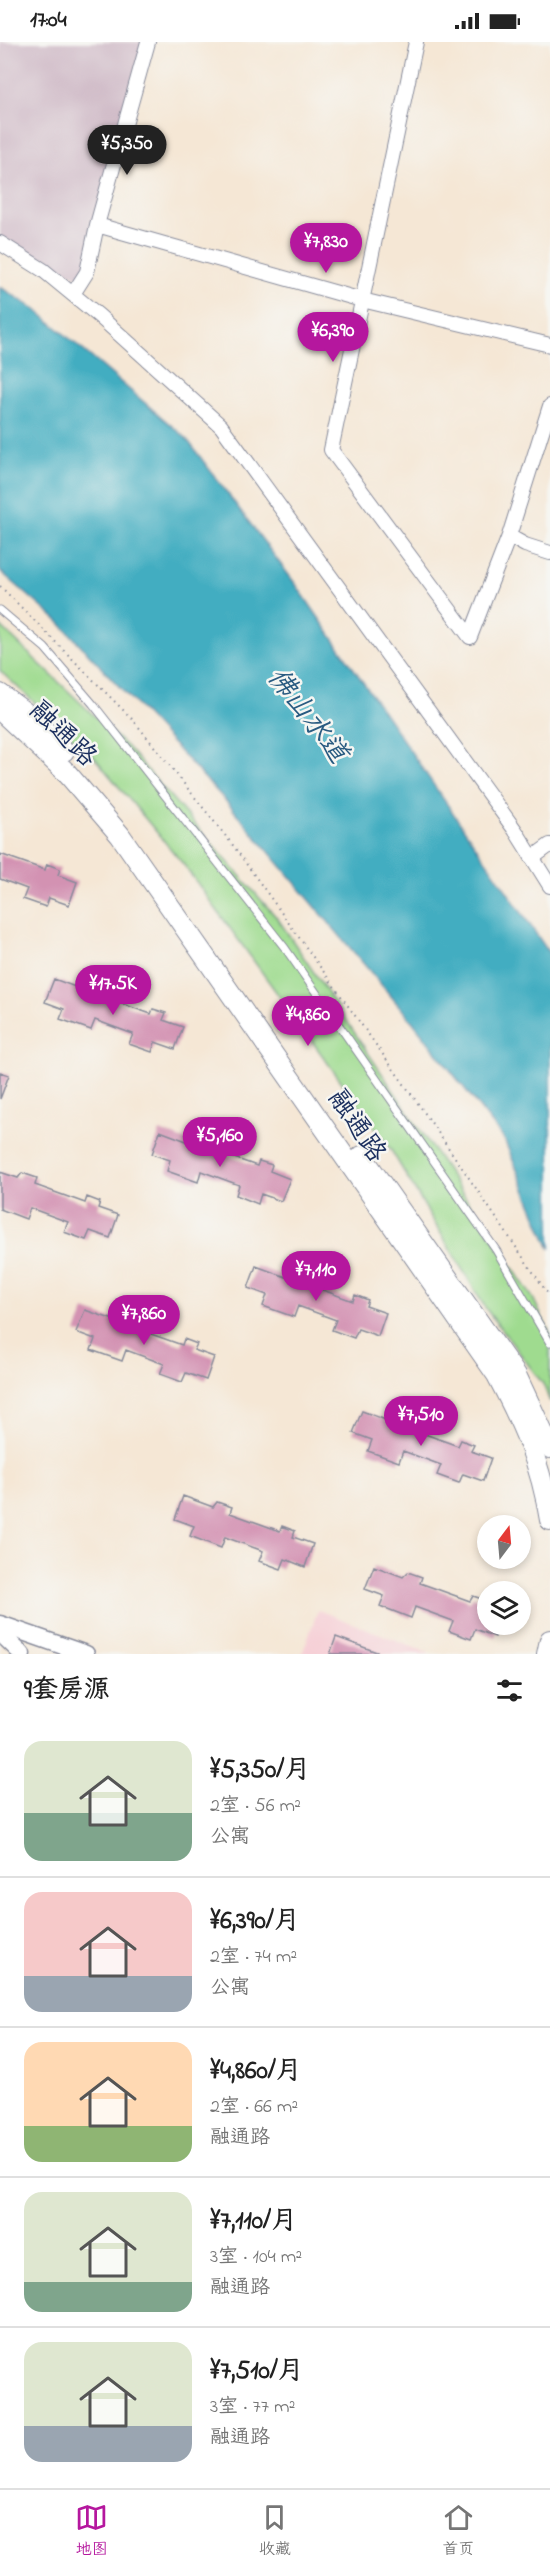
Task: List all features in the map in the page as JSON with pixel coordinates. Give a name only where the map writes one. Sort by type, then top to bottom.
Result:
[{"type":"main road","name":"融通路","points":[[0,693],[34,719],[73,760],[129,828],[516,1375],[550,1448]]},
{"type":"main road","name":"融通路","points":[[0,710],[66,772],[120,835],[497,1375],[531,1442],[542,1477],[550,1520]]},
{"type":"main road","points":[[547,1654],[550,1640]]},
{"type":"street","points":[[73,294],[87,272],[97,225],[148,42]]},
{"type":"street","points":[[416,42],[331,450],[470,637],[509,536],[550,406]]},
{"type":"street","points":[[97,225],[362,300],[550,345]]},
{"type":"street","points":[[0,243],[43,270],[73,294],[221,426],[515,830],[550,886]]},
{"type":"street","points":[[509,536],[525,545],[550,553]]},
{"type":"street","points":[[532,858],[550,845]]},
{"type":"street","points":[[0,1624],[86,1654]]},
{"type":"street","points":[[0,1633],[22,1654]]},
{"type":"lane","points":[[0,610],[45,648],[93,704],[285,948],[496,1250],[550,1342]]},
{"type":"path","points":[[0,586],[134,721],[232,844],[422,1109],[550,1297]]},
{"type":"shaded area","points":[[0,42],[148,42],[88,281],[0,242]]},
{"type":"shaded area","points":[[318,1610],[432,1654],[302,1654]]},
{"type":"green space","points":[[0,626],[127,747],[278,919],[533,1298],[550,1334],[550,1402],[543,1384],[486,1309],[391,1150],[184,865],[94,757],[0,671]]},
{"type":"water","name":"佛山水道","points":[[0,287],[35,309],[186,438],[297,586],[550,954],[550,1249],[504,1139],[412,1021],[225,800],[59,622],[0,571]]},
{"type":"building","points":[[0,854],[45,870],[47,864],[60,869],[58,875],[77,882],[69,905],[49,898],[46,907],[23,899],[27,889],[0,879]]},
{"type":"building","points":[[54,979],[83,990],[88,985],[102,990],[100,996],[151,1014],[153,1009],[166,1013],[163,1020],[183,1027],[175,1049],[155,1042],[152,1052],[129,1044],[133,1034],[95,1020],[91,1030],[60,1019],[64,1009],[45,1002]]},
{"type":"building","points":[[0,1072],[9,1075],[0,1099]]},
{"type":"building","points":[[160,1131],[189,1142],[194,1136],[209,1142],[206,1148],[257,1166],[259,1161],[272,1165],[270,1171],[290,1179],[281,1201],[261,1194],[258,1204],[236,1195],[239,1185],[201,1171],[198,1182],[167,1171],[170,1160],[152,1154]]},
{"type":"building","points":[[0,1172],[18,1178],[22,1173],[37,1178],[35,1185],[85,1203],[87,1197],[100,1202],[98,1208],[118,1215],[110,1238],[90,1231],[86,1240],[64,1232],[68,1222],[30,1208],[26,1219],[0,1209]]},
{"type":"building","points":[[256,1266],[286,1277],[290,1271],[305,1276],[303,1283],[353,1301],[355,1295],[368,1300],[366,1306],[386,1313],[378,1336],[358,1329],[354,1338],[332,1330],[336,1320],[298,1306],[294,1317],[263,1306],[267,1295],[248,1288]]},
{"type":"building","points":[[85,1310],[114,1320],[118,1315],[133,1320],[131,1327],[182,1345],[184,1339],[197,1344],[194,1350],[214,1357],[206,1380],[186,1373],[182,1382],[160,1374],[164,1364],[126,1350],[122,1361],[91,1350],[95,1339],[76,1332]]},
{"type":"building","points":[[362,1411],[391,1422],[396,1416],[410,1421],[408,1428],[458,1446],[461,1440],[474,1445],[471,1451],[491,1458],[483,1481],[463,1474],[459,1483],[437,1475],[441,1465],[403,1451],[399,1462],[368,1451],[372,1440],[353,1433]]},
{"type":"building","points":[[183,1496],[213,1507],[217,1502],[232,1507],[230,1513],[280,1531],[282,1526],[295,1531],[293,1537],[313,1544],[305,1567],[285,1559],[281,1569],[259,1561],[263,1551],[225,1537],[221,1548],[190,1536],[194,1526],[175,1519]]},
{"type":"building","points":[[374,1566],[403,1577],[408,1572],[422,1577],[420,1583],[470,1601],[473,1596],[477,1597],[477,1630],[475,1629],[471,1639],[449,1631],[453,1621],[415,1607],[411,1618],[380,1606],[384,1596],[365,1589]]},
{"type":"building","points":[[336,1637],[382,1654],[330,1654]]}]
